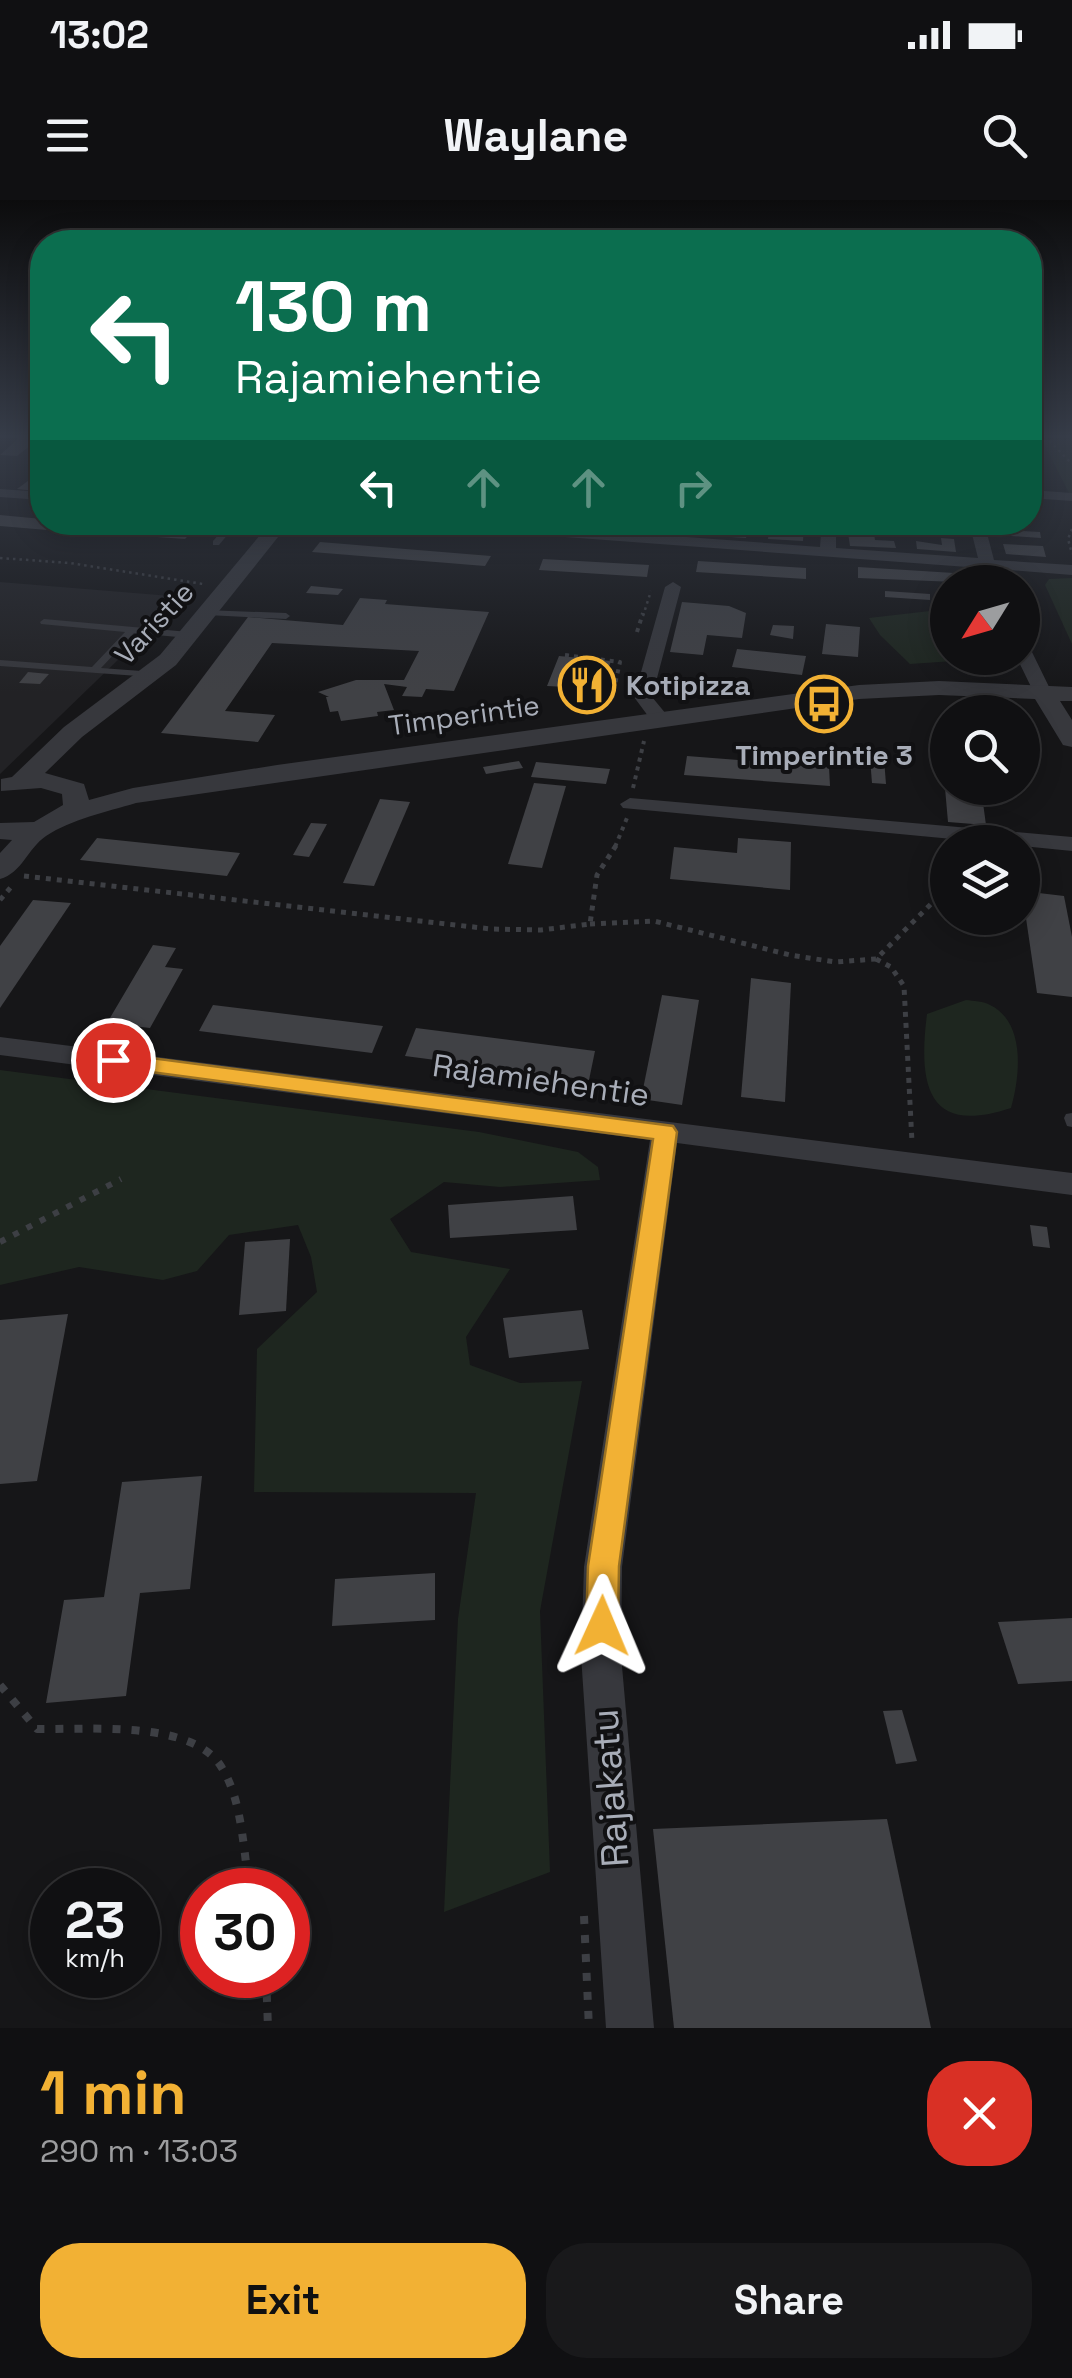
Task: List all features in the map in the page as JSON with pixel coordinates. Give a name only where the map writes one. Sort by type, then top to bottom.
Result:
[{"type":"street","name":"Varistie","points":[[11,785],[98,712],[153,674],[270,535]]},
{"type":"street","points":[[621,535],[1072,570]]},
{"type":"street","points":[[679,541],[680,535]]},
{"type":"street","points":[[828,551],[829,535]]},
{"type":"street","points":[[979,535],[985,563]]},
{"type":"street","points":[[661,720],[643,697],[673,587]]},
{"type":"street","points":[[1034,675],[1072,740]]},
{"type":"street","name":"Timperintie","points":[[71,796],[132,796],[892,689],[1072,694]]},
{"type":"street","points":[[58,749],[59,768],[71,796]]},
{"type":"street","points":[[11,785],[42,780],[71,796]]},
{"type":"street","points":[[11,873],[37,830],[71,796]]},
{"type":"street","points":[[630,804],[1072,844]]},
{"type":"street","points":[[0,831],[37,830]]},
{"type":"street","name":"Rajamiehentie","points":[[0,1046],[1072,1184]]},
{"type":"street","name":"Rajakatu","points":[[630,2028],[602,1674],[603,1566],[665,1132]]},
{"type":"lane","points":[[216,543],[224,535]]},
{"type":"lane","points":[[207,612],[286,616]]},
{"type":"lane","points":[[44,622],[189,635]]},
{"type":"lane","points":[[95,669],[132,630]]},
{"type":"lane","points":[[0,664],[153,674]]},
{"type":"path","points":[[1072,529],[1068,539],[1072,555]]},
{"type":"path","points":[[0,558],[70,563],[206,584]]},
{"type":"path","points":[[564,655],[620,662],[612,698]]},
{"type":"path","points":[[590,924],[593,887],[601,867],[620,844],[645,741],[634,724]]},
{"type":"path","points":[[11,873],[472,927],[559,930],[590,924],[654,922],[790,955],[834,962],[876,960],[891,967],[904,986],[912,1146]]},
{"type":"path","points":[[876,960],[930,905]]},
{"type":"path","points":[[0,1242],[121,1179]]},
{"type":"path","points":[[0,1684],[13,1705],[37,1729],[140,1732],[192,1740],[221,1764],[245,1868]]},
{"type":"path","points":[[267,1998],[268,2028]]},
{"type":"shaded area","points":[[1072,578],[1072,644],[1045,585],[1049,579]]},
{"type":"shaded area","points":[[0,582],[183,597],[0,774]]},
{"type":"shaded area","points":[[930,611],[930,663],[910,664],[880,635],[869,618]]},
{"type":"shaded area","points":[[966,1000],[990,1005],[1010,1024],[1018,1066],[1011,1108],[983,1115],[961,1115],[945,1109],[934,1098],[927,1082],[927,1014]]},
{"type":"shaded area","points":[[0,1070],[479,1132],[578,1152],[598,1167],[600,1180],[500,1187],[444,1182],[390,1219],[411,1252],[510,1269],[466,1337],[470,1365],[520,1383],[582,1381],[540,1611],[550,1872],[444,1912],[458,1619],[476,1493],[254,1492],[257,1349],[317,1292],[311,1257],[298,1225],[229,1235],[197,1271],[163,1280],[79,1267],[0,1285]]},
{"type":"building","points":[[0,521],[30,521],[30,529],[0,526]]},
{"type":"building","points":[[130,535],[189,535],[185,539]]},
{"type":"building","points":[[701,535],[746,535],[746,538]]},
{"type":"building","points":[[768,535],[803,535],[803,541],[768,539]]},
{"type":"building","points":[[848,535],[874,535],[875,540],[894,541],[896,548],[850,546]]},
{"type":"building","points":[[998,535],[1040,535],[1041,538]]},
{"type":"building","points":[[941,538],[954,539],[956,552],[917,549],[916,541],[942,545]]},
{"type":"building","points":[[320,542],[491,556],[485,566],[312,552]]},
{"type":"building","points":[[1003,544],[1043,546],[1046,557],[1006,554]]},
{"type":"building","points":[[543,559],[649,565],[647,577],[539,570]]},
{"type":"building","points":[[698,561],[806,568],[806,579],[696,572]]},
{"type":"building","points":[[858,567],[930,572],[930,581],[858,578]]},
{"type":"building","points":[[311,586],[343,589],[338,595],[306,593]]},
{"type":"building","points":[[885,591],[930,594],[930,600],[885,597]]},
{"type":"building","points":[[360,598],[387,600],[385,604],[489,612],[454,691],[426,689],[422,697],[402,696],[407,687],[384,684],[394,710],[341,721],[338,711],[330,712],[329,697],[318,692],[356,680],[404,680],[419,651],[272,643],[225,711],[275,715],[258,742],[161,733],[248,617],[343,625]]},
{"type":"building","points":[[682,602],[729,606],[746,613],[742,638],[707,635],[703,655],[670,652]]},
{"type":"building","points":[[826,624],[860,627],[858,657],[822,654]]},
{"type":"building","points":[[773,625],[794,626],[793,639],[770,635]]},
{"type":"building","points":[[737,649],[806,656],[802,675],[732,667]]},
{"type":"building","points":[[559,656],[611,661],[601,690],[588,689],[590,693],[573,696],[566,687],[547,686]]},
{"type":"building","points":[[28,672],[49,674],[40,684],[19,683]]},
{"type":"building","points":[[687,756],[829,767],[830,786],[684,775]]},
{"type":"building","points":[[870,758],[884,759],[886,784],[872,783]]},
{"type":"building","points":[[519,761],[523,768],[486,774],[483,767]]},
{"type":"building","points":[[536,762],[610,769],[606,784],[531,777]]},
{"type":"building","points":[[534,783],[566,786],[542,868],[508,864]]},
{"type":"building","points":[[380,799],[410,802],[374,886],[343,883]]},
{"type":"building","points":[[946,805],[983,805],[986,825],[948,822]]},
{"type":"building","points":[[311,823],[327,824],[309,857],[293,855]]},
{"type":"building","points":[[97,838],[240,853],[227,876],[80,860]]},
{"type":"building","points":[[738,838],[791,842],[790,890],[670,879],[674,847],[737,853]]},
{"type":"building","points":[[1040,893],[1064,896],[1072,937],[1072,997],[1037,993],[1028,935],[1040,935]]},
{"type":"building","points":[[33,900],[71,903],[0,1008],[0,946]]},
{"type":"building","points":[[153,945],[176,948],[165,967],[183,969],[150,1028],[107,1023]]},
{"type":"building","points":[[751,978],[791,983],[785,1102],[741,1097]]},
{"type":"building","points":[[662,995],[699,1000],[682,1105],[641,1099]]},
{"type":"building","points":[[213,1005],[383,1026],[372,1053],[199,1031]]},
{"type":"building","points":[[416,1028],[595,1051],[589,1080],[405,1056]]},
{"type":"building","points":[[573,1196],[577,1230],[450,1238],[448,1205]]},
{"type":"building","points":[[1030,1225],[1047,1227],[1050,1248],[1033,1246]]},
{"type":"building","points":[[290,1239],[286,1311],[239,1315],[245,1242]]},
{"type":"building","points":[[582,1310],[589,1349],[509,1358],[503,1318]]},
{"type":"building","points":[[68,1314],[37,1481],[0,1484],[0,1320]]},
{"type":"building","points":[[202,1476],[190,1589],[140,1593],[126,1696],[46,1703],[64,1600],[104,1597],[122,1482]]},
{"type":"building","points":[[435,1573],[435,1620],[332,1626],[335,1579]]},
{"type":"building","points":[[1072,1618],[1072,1681],[1018,1684],[998,1622]]},
{"type":"building","points":[[902,1710],[917,1761],[896,1764],[883,1711]]},
{"type":"building","points":[[887,1819],[931,2028],[674,2028],[653,1829]]},
{"type":"place","name":"Kotipizza","points":[[587,685]]},
{"type":"place","name":"Timperintie 3","points":[[824,704]]},
{"type":"route","points":[[113,1060],[665,1132],[621,1463],[603,1566],[602,1626]]}]
